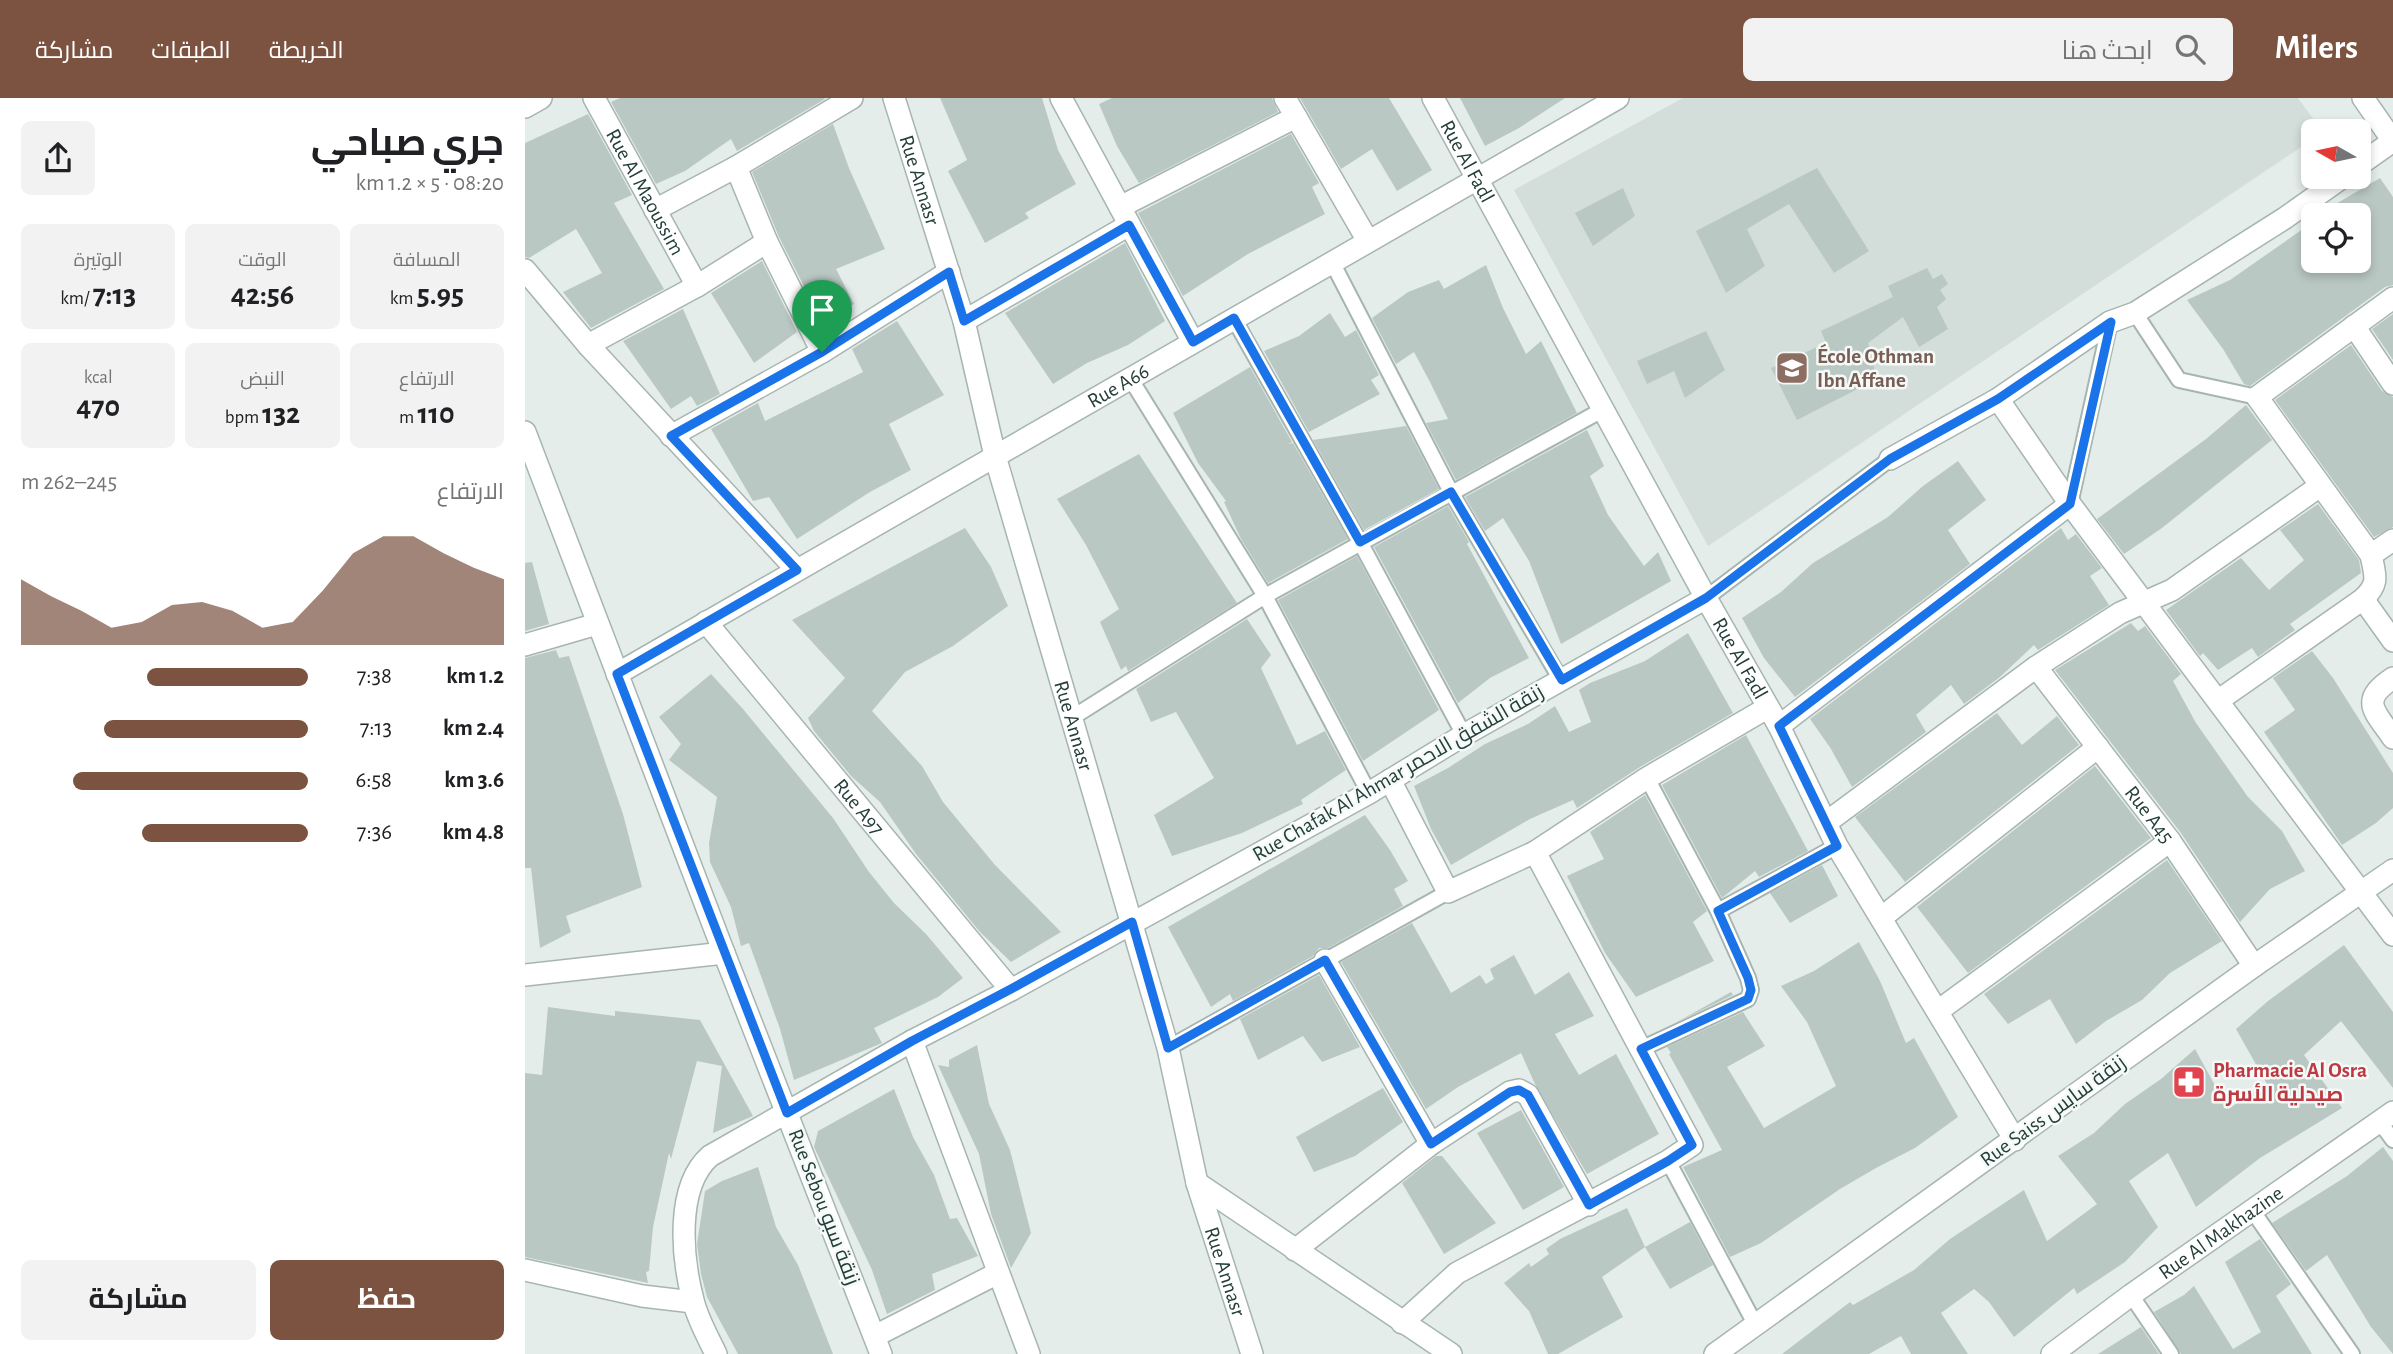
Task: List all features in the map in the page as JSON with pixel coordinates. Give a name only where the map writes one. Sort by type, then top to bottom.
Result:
[{"type":"street","points":[[525,107],[541,98]]},
{"type":"street","name":"Rue Al Maoussim","points":[[594,98],[697,286]]},
{"type":"street","points":[[655,210],[736,167],[852,98]]},
{"type":"street","name":"Rue Annasr","points":[[894,98],[964,321],[995,456],[1168,1048],[1197,1183],[1252,1354]]},
{"type":"street","points":[[1285,98],[1368,241]]},
{"type":"street","name":"Rue Al Fadl","points":[[1433,98],[1706,598],[1779,726],[1837,846],[2015,1140]]},
{"type":"street","name":"Rue A66","points":[[617,674],[1618,98]]},
{"type":"street","points":[[2363,98],[2393,141],[2371,157]]},
{"type":"street","points":[[1066,100],[1124,216],[1193,342]]},
{"type":"street","points":[[964,321],[1124,216],[1296,117]]},
{"type":"street","points":[[736,167],[767,242],[822,352]]},
{"type":"street","name":"Rue Chafak Al Ahmar زنقة الشفق الاحمر","points":[[1890,459],[1998,399],[2111,322],[2135,313],[2326,189]]},
{"type":"street","points":[[588,345],[697,286],[767,242]]},
{"type":"street","points":[[525,270],[588,345],[797,570]]},
{"type":"street","points":[[671,436],[822,352],[949,272]]},
{"type":"street","points":[[2219,700],[2373,590],[2376,581],[2371,555],[2256,397],[2393,298]]},
{"type":"street","points":[[2354,326],[2393,384]]},
{"type":"street","points":[[1998,399],[2070,504],[2393,935]]},
{"type":"street","name":"Rue Sebou زنقة سبو","points":[[525,432],[724,953],[878,1345]]},
{"type":"street","points":[[1827,821],[2036,667],[2120,612],[2172,590],[2320,486]]},
{"type":"street","points":[[1779,726],[2070,504]]},
{"type":"street","points":[[2371,555],[2393,540]]},
{"type":"street","name":"Rue Chafak Al Ahmar زنقة الشفق الاحمر","points":[[716,1354],[693,1302],[683,1246],[685,1211],[699,1166],[710,1156],[912,1041],[1369,793],[1464,735],[1706,598]]},
{"type":"street","points":[[2363,599],[2393,641]]},
{"type":"street","name":"Rue A97","points":[[706,622],[1011,989]]},
{"type":"street","points":[[525,645],[597,624]]},
{"type":"street","name":"Rue A45","points":[[2036,667],[2170,841],[2253,966]]},
{"type":"street","points":[[2393,678],[2377,690],[2372,702],[2374,711],[2393,738]]},
{"type":"street","points":[[1390,780],[1448,892],[1535,852],[1647,778],[1767,708]]},
{"type":"street","points":[[1881,918],[2098,747]]},
{"type":"street","points":[[1938,1011],[2170,841]]},
{"type":"street","points":[[1402,1323],[1457,1273],[1589,1205],[1692,1145],[1535,852]]},
{"type":"street","name":"Rue Saiss زنقة سايس","points":[[1715,1354],[2253,966],[2393,870]]},
{"type":"street","points":[[525,975],[724,953]]},
{"type":"street","points":[[1325,960],[1431,1144]]},
{"type":"street","points":[[912,1041],[1029,1354]]},
{"type":"street","points":[[1295,1250],[1431,1144],[1510,1092],[1519,1090],[1528,1095],[1589,1205]]},
{"type":"street","name":"Rue Al Makhazine","points":[[2052,1354],[2131,1295],[2386,1116]]},
{"type":"street","points":[[1197,1183],[1451,1354]]},
{"type":"street","points":[[525,1270],[642,1296],[693,1302]]},
{"type":"street","points":[[878,1345],[998,1273]]},
{"type":"lane","points":[[1332,262],[1451,492],[1562,680]]},
{"type":"lane","points":[[2135,313],[2179,380],[2256,397]]},
{"type":"lane","points":[[1234,318],[1360,542],[1464,735]]},
{"type":"lane","points":[[2070,504],[2111,322]]},
{"type":"lane","points":[[1130,378],[1265,596],[1369,793]]},
{"type":"lane","points":[[1070,719],[1265,596],[1604,409]]},
{"type":"lane","name":"Rue Chafak Al Ahmar زنقة الشفق الاحمر","points":[[1706,598],[1890,459]]},
{"type":"lane","points":[[1641,1049],[1748,999],[1751,990],[1718,911],[1647,778]]},
{"type":"lane","points":[[1718,911],[1837,846]]},
{"type":"lane","points":[[1168,1048],[1448,892]]},
{"type":"lane","points":[[2386,1116],[2393,1140]]},
{"type":"lane","points":[[1668,1161],[1755,1324]]},
{"type":"lane","points":[[2252,1210],[2352,1354]]},
{"type":"lane","points":[[2131,1295],[2171,1354]]},
{"type":"shaded area","name":"École Othman Ibn Affane","points":[[1683,98],[2298,98],[2313,119],[2301,119],[2301,147],[1708,546],[1514,190]]},
{"type":"building","points":[[620,98],[825,99],[737,151],[731,139],[685,171],[656,184],[611,102]]},
{"type":"building","points":[[940,98],[1042,98],[1058,150],[1076,184],[1025,213],[1029,218],[985,243],[948,171],[967,160]]},
{"type":"building","points":[[1112,98],[1272,98],[1278,112],[1139,183],[1117,146],[1099,104]]},
{"type":"building","points":[[1300,98],[1389,98],[1432,170],[1397,191],[1372,149],[1341,169]]},
{"type":"building","points":[[1460,98],[1565,98],[1485,146]]},
{"type":"building","points":[[588,114],[632,195],[614,203],[664,289],[591,328],[563,292],[602,273],[576,229],[529,258],[525,257],[525,143]]},
{"type":"building","points":[[833,124],[849,168],[885,249],[836,269],[854,304],[822,322],[779,237],[752,172]]},
{"type":"building","points":[[1291,134],[1319,183],[1312,187],[1325,214],[1248,254],[1183,296],[1138,213]]},
{"type":"building","points":[[1817,168],[1869,251],[1834,273],[1789,204],[1747,229],[1765,266],[1726,293],[1696,231]]},
{"type":"building","points":[[2380,178],[2393,197],[2393,285],[2385,287],[2250,386],[2244,384],[2223,349],[2187,300],[2230,280],[2301,230],[2301,273],[2371,273],[2371,203],[2337,203],[2361,189],[2371,189],[2371,183]]},
{"type":"building","points":[[1623,188],[1635,216],[1593,246],[1575,213]]},
{"type":"building","points":[[1125,243],[1165,321],[1128,345],[1087,363],[1053,384],[1005,313]]},
{"type":"building","points":[[762,261],[797,332],[754,363],[711,293]]},
{"type":"building","points":[[1486,265],[1503,308],[1526,354],[1541,341],[1577,413],[1456,480],[1426,423],[1448,419],[1431,384],[1414,352],[1396,364],[1372,318],[1408,292],[1439,280],[1444,289]]},
{"type":"building","points":[[1927,268],[1933,279],[1942,274],[1948,284],[1940,290],[1946,299],[1937,307],[1948,329],[1919,347],[1903,317],[1868,343],[1877,379],[1797,420],[1771,368],[1826,343],[1821,331],[1893,297],[1888,286]]},
{"type":"building","points":[[683,309],[720,394],[697,406],[691,396],[671,409],[623,341]]},
{"type":"building","points":[[1330,313],[1345,337],[1356,330],[1379,375],[1371,380],[1380,394],[1309,432],[1264,351],[1299,336]]},
{"type":"building","points":[[2393,314],[2393,360],[2372,329]]},
{"type":"building","points":[[897,321],[944,395],[889,424],[911,470],[870,492],[797,539],[769,497],[753,501],[711,429],[758,403],[765,421],[863,372],[852,349]]},
{"type":"building","points":[[1706,331],[1725,370],[1685,398],[1674,371],[1647,384],[1637,361]]},
{"type":"building","points":[[2351,345],[2382,391],[2393,397],[2393,527],[2374,537],[2275,400]]},
{"type":"building","points":[[1250,367],[1292,442],[1288,444],[1293,443],[1348,539],[1268,583],[1241,539],[1224,502],[1226,501],[1198,463],[1173,413]]},
{"type":"building","points":[[2246,405],[2272,440],[2162,528],[2124,554],[2097,519],[2206,439]]},
{"type":"building","points":[[1406,426],[1439,489],[1364,530],[1313,440]]},
{"type":"building","points":[[1587,430],[1604,466],[1590,476],[1608,515],[1644,566],[1658,552],[1671,581],[1561,644],[1529,561],[1503,518],[1485,531],[1465,497]]},
{"type":"building","points":[[1139,454],[1237,603],[1128,671],[1126,666],[1121,670],[1100,622],[1119,609],[1086,545],[1057,499]]},
{"type":"building","points":[[1958,461],[1986,500],[1948,530],[1970,564],[1795,697],[1764,658],[1742,618],[1781,592],[1813,563],[1888,517],[1923,486]]},
{"type":"building","points":[[2318,504],[2359,560],[2361,573],[2290,624],[2295,630],[2258,657],[2252,648],[2218,670],[2203,653],[2200,656],[2166,610],[2241,558],[2269,590],[2304,560],[2280,530]]},
{"type":"building","points":[[1448,506],[1529,658],[1490,678],[1458,703],[1374,547]]},
{"type":"building","points":[[965,528],[991,567],[1008,606],[953,646],[905,672],[872,711],[922,766],[943,802],[995,865],[1061,932],[1011,962],[980,932],[916,854],[880,802],[851,776],[814,731],[808,718],[845,678],[792,620]]},
{"type":"building","points":[[2061,528],[2068,540],[2076,534],[2102,568],[2090,576],[2109,605],[2038,650],[2034,645],[2000,677],[1964,704],[1951,685],[1916,715],[1926,732],[1852,787],[1831,749],[1810,719]]},
{"type":"building","points":[[1357,556],[1439,710],[1363,761],[1278,600]]},
{"type":"building","points":[[532,562],[549,624],[525,631],[525,563]]},
{"type":"building","points":[[1247,619],[1271,655],[1261,668],[1297,745],[1325,731],[1346,770],[1301,800],[1303,804],[1242,833],[1172,856],[1154,815],[1214,778],[1176,712],[1151,722],[1136,689]]},
{"type":"building","points":[[2131,623],[2138,631],[2145,626],[2181,674],[2173,681],[2196,723],[2248,797],[2282,831],[2305,871],[2270,889],[2240,922],[2181,833],[2055,670]]},
{"type":"building","points":[[1688,633],[1733,713],[1640,767],[1577,808],[1573,800],[1530,819],[1451,865],[1431,829],[1414,786],[1485,744],[1528,724],[1555,706],[1569,732],[1591,722],[1579,690],[1645,661]]},
{"type":"building","points":[[556,650],[559,658],[569,656],[623,814],[642,887],[566,916],[571,932],[540,948],[531,868],[525,868],[525,658]]},
{"type":"building","points":[[2312,651],[2333,678],[2393,773],[2393,808],[2376,823],[2342,845],[2264,732],[2295,710],[2273,678]]},
{"type":"building","points":[[711,674],[833,818],[869,872],[894,903],[926,934],[963,978],[938,997],[874,1028],[882,1043],[794,1080],[780,1029],[749,943],[741,946],[731,907],[710,862],[709,843],[717,797],[669,760],[681,744],[659,717]]},
{"type":"building","points":[[1997,713],[2022,745],[2057,716],[2079,745],[1905,882],[1855,817]]},
{"type":"building","points":[[1746,735],[1808,851],[1759,877],[1755,871],[1722,898],[1662,785]]},
{"type":"building","points":[[2095,766],[2151,838],[1968,973],[1917,907]]},
{"type":"building","points":[[1645,795],[1707,911],[1693,922],[1714,961],[1636,997],[1605,953],[1567,876],[1604,859],[1590,832]]},
{"type":"building","points":[[1365,815],[1408,881],[1394,889],[1403,906],[1328,948],[1319,948],[1313,956],[1233,1001],[1230,994],[1211,1007],[1168,927]]},
{"type":"building","points":[[2167,860],[2222,941],[2170,973],[2142,1000],[2106,1021],[2076,1044],[2050,999],[2008,1024],[1984,994]]},
{"type":"building","points":[[1822,865],[1838,896],[1790,923],[1770,893]]},
{"type":"building","points":[[1412,923],[1451,993],[1480,975],[1486,984],[1494,979],[1490,969],[1514,955],[1535,995],[1569,972],[1594,1016],[1555,1034],[1579,1075],[1616,1054],[1659,1134],[1587,1174],[1535,1084],[1521,1053],[1458,1087],[1426,1109],[1341,962]]},
{"type":"building","points":[[1859,942],[1880,981],[1906,1043],[1914,1038],[1958,1117],[1915,1148],[1840,1189],[1761,1243],[1730,1257],[1683,1167],[1722,1150],[1667,1047],[1743,1012],[1765,1046],[1727,1067],[1764,1128],[1836,1086],[1807,1022],[1781,986],[1814,971]]},
{"type":"building","points":[[2344,945],[2393,1012],[2393,1088],[2341,1021],[2304,1055],[2342,1108],[2260,1158],[2196,1207],[2168,1153],[2129,1181],[2158,1227],[2125,1262],[2077,1294],[2074,1288],[2014,1337],[1989,1302],[1974,1289],[1941,1313],[1968,1354],[1911,1354],[1901,1336],[1869,1354],[1782,1354],[1850,1302],[1853,1305],[1914,1270],[1950,1239],[2024,1190],[2047,1241],[2097,1204],[2058,1156],[2094,1133],[2125,1104],[2161,1079],[2195,1049],[2228,1109],[2267,1084],[2236,1029],[2268,1001]]},
{"type":"building","points":[[1319,975],[1360,1047],[1322,1062],[1303,1036],[1258,1060],[1240,1019]]},
{"type":"building","points":[[1731,992],[1733,995],[1677,1022]]},
{"type":"building","points":[[548,1007],[615,1016],[615,1011],[700,1020],[753,1116],[713,1133],[722,1066],[697,1061],[671,1159],[669,1153],[653,1227],[649,1271],[646,1272],[648,1283],[525,1257],[525,1073],[542,1075]]},
{"type":"building","points":[[977,1045],[989,1104],[1010,1150],[1031,1233],[1011,1268],[991,1214],[979,1154],[938,1065],[949,1067],[949,1060]]},
{"type":"building","points":[[1383,1088],[1403,1122],[1355,1156],[1314,1172],[1296,1137]]},
{"type":"building","points":[[894,1089],[913,1137],[934,1175],[950,1219],[957,1218],[978,1256],[932,1274],[935,1290],[887,1314],[872,1270],[814,1147],[818,1131]]},
{"type":"building","points":[[1521,1110],[1564,1187],[1523,1210],[1477,1133]]},
{"type":"building","points":[[2383,1147],[2393,1161],[2393,1354],[2371,1327],[2327,1255],[2306,1271],[2272,1223],[2347,1176]]},
{"type":"building","points":[[1436,1156],[1442,1156],[1496,1223],[1444,1254],[1402,1183]]},
{"type":"building","points":[[758,1167],[776,1227],[798,1265],[833,1354],[738,1354],[707,1297],[697,1244],[705,1191]]},
{"type":"building","points":[[1627,1208],[1645,1247],[1602,1277],[1623,1317],[1558,1354],[1548,1354],[1529,1311],[1504,1283],[1529,1263],[1531,1267],[1549,1254],[1546,1249],[1560,1239]]},
{"type":"building","points":[[1690,1222],[1713,1265],[1670,1289],[1645,1247]]},
{"type":"building","points":[[2260,1239],[2291,1284],[2276,1296],[2312,1354],[2181,1354],[2154,1312],[2194,1286],[2233,1349],[2261,1332],[2225,1262]]},
{"type":"building","points":[[2141,1327],[2159,1354],[2098,1354]]},
{"type":"place","name":"École Othman Ibn Affane","points":[[1792,368]]},
{"type":"place","name":"Pharmacie Al Osra صيدلية الأسرة","points":[[2189,1082]]},
{"type":"route","points":[[1129,225],[1193,342],[1234,318],[1360,542],[1451,492],[1562,680],[1706,598],[1890,459],[1998,399],[2111,322],[2070,504],[1779,726],[1837,846],[1718,911],[1748,978],[1751,990],[1748,999],[1641,1049],[1692,1145],[1589,1205],[1528,1095],[1519,1090],[1510,1092],[1431,1144],[1325,960],[1168,1048],[1132,922],[912,1041],[787,1113],[617,674],[797,570],[671,436],[822,352],[949,272],[964,321],[1129,225]]}]
